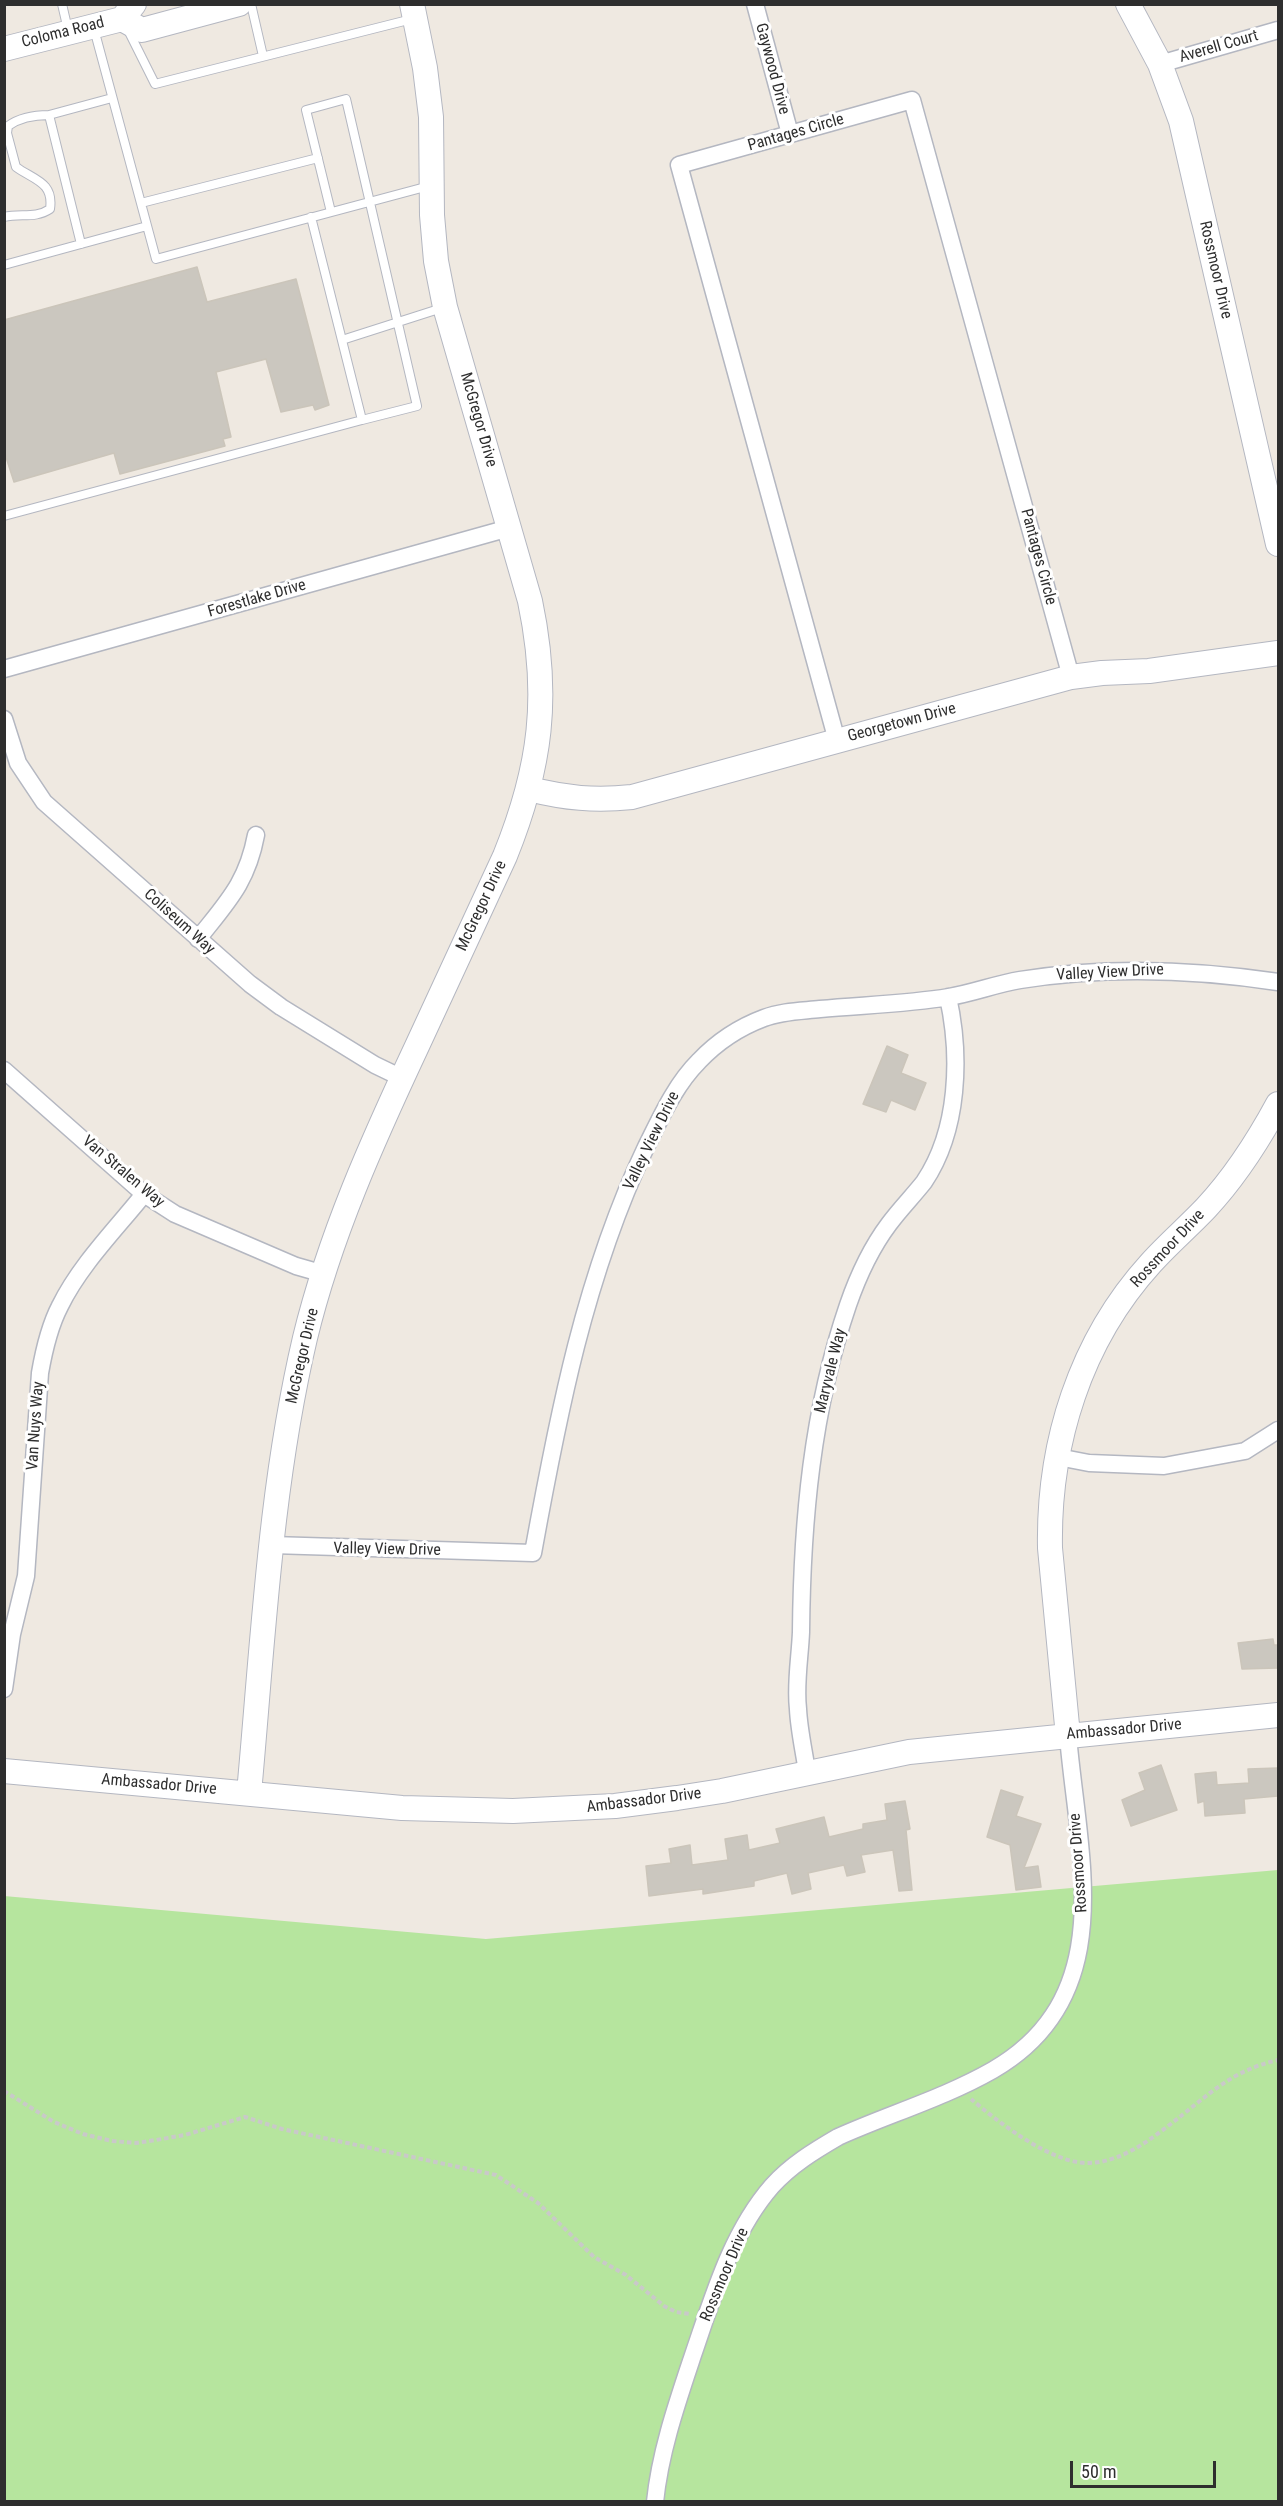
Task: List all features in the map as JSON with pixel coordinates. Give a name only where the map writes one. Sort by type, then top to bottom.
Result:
[{"type":"street","name":"Coloma Road","points":[[4,49],[93,26],[128,12],[142,30],[239,4]]},
{"type":"street","name":"Gaywood Drive","points":[[755,4],[790,134]]},
{"type":"street","name":"Rossmoor Drive","points":[[1128,4],[1160,64],[1181,121],[1278,544]]},
{"type":"street","name":"McGregor Drive","points":[[249,1793],[281,1459],[306,1338],[324,1274],[365,1157],[521,817],[536,756],[541,714],[538,639],[530,601],[445,307],[435,250],[432,215],[431,117],[425,68],[414,11]]},
{"type":"street","name":"Averell Court","points":[[1160,64],[1278,30]]},
{"type":"street","name":"Pantages Circle","points":[[837,741],[679,165],[912,100],[1071,677]]},
{"type":"street","name":"Forestlake Drive","points":[[4,669],[509,528]]},
{"type":"street","name":"Georgetown Drive","points":[[529,789],[568,798],[600,800],[632,797],[1071,677],[1157,670],[1278,653]]},
{"type":"street","name":"Coliseum Way","points":[[4,719],[18,762],[44,802],[250,984],[281,1007],[375,1065],[402,1078]]},
{"type":"street","points":[[198,939],[240,884],[252,858],[256,836]]},
{"type":"street","name":"Valley View Drive","points":[[272,1545],[533,1553],[568,1373],[609,1234],[637,1167],[680,1084],[700,1060],[723,1040],[765,1018],[780,1013],[948,997],[1018,980],[1072,973],[1128,970],[1188,971],[1278,982]]},
{"type":"street","name":"Maryvale Way","points":[[807,1772],[797,1708],[802,1558],[807,1495],[818,1426],[847,1306],[859,1276],[888,1225],[924,1180],[945,1133],[956,1070],[954,1025],[948,997]]},
{"type":"street","name":"Van Stralen Way","points":[[4,1070],[144,1194],[175,1214],[205,1229],[296,1266],[324,1274]]},
{"type":"street","name":"Rossmoor Drive","points":[[656,2502],[657,2484],[674,2412],[706,2317],[725,2267],[746,2224],[772,2186],[814,2151],[838,2137],[992,2070],[1013,2056],[1046,2028],[1067,1991],[1077,1963],[1082,1922],[1083,1878],[1050,1548],[1051,1500],[1069,1407],[1083,1368],[1104,1329],[1152,1262],[1207,1208],[1229,1182],[1278,1104]]},
{"type":"street","name":"Van Nuys Way","points":[[4,1689],[12,1634],[26,1576],[39,1373],[45,1344],[60,1304],[75,1280],[144,1194]]},
{"type":"street","points":[[1058,1457],[1089,1463],[1164,1466],[1245,1451],[1278,1430]]},
{"type":"street","name":"Ambassador Drive","points":[[4,1771],[402,1808],[513,1811],[615,1806],[677,1798],[722,1791],[909,1752],[1278,1715]]},
{"type":"lane","points":[[62,4],[68,31]]},
{"type":"lane","points":[[251,4],[263,56]]},
{"type":"lane","points":[[128,12],[154,84],[263,56],[414,11]]},
{"type":"lane","points":[[93,26],[156,259],[433,185]]},
{"type":"lane","points":[[4,217],[43,214],[50,209],[51,200],[44,184],[16,167],[7,133],[8,126],[38,115],[49,115],[112,98]]},
{"type":"lane","points":[[4,516],[417,406],[346,99],[306,110],[331,212]]},
{"type":"lane","points":[[49,115],[81,244]]},
{"type":"lane","points":[[141,203],[318,158]]},
{"type":"lane","points":[[311,217],[362,420]]},
{"type":"lane","points":[[4,265],[147,226]]},
{"type":"lane","points":[[342,340],[445,307]]},
{"type":"path","points":[[956,2087],[994,2119],[1021,2137],[1070,2160],[1089,2163],[1111,2159],[1131,2151],[1152,2138],[1227,2079],[1246,2069],[1278,2060]]},
{"type":"path","points":[[4,2091],[54,2122],[83,2134],[112,2141],[136,2143],[185,2135],[245,2117],[282,2129],[496,2175],[538,2203],[594,2257],[626,2275],[664,2306],[676,2312],[706,2317]]},
{"type":"green space","points":[[1278,1870],[1278,2501],[5,2501],[4,1896],[486,1939]]},
{"type":"building","points":[[197,267],[207,302],[296,279],[329,405],[315,410],[313,405],[281,412],[266,359],[216,372],[231,437],[223,439],[225,446],[120,474],[114,453],[14,482],[4,451],[4,320]]},
{"type":"building","points":[[887,1046],[908,1055],[901,1073],[926,1083],[915,1110],[891,1100],[886,1112],[863,1104]]},
{"type":"building","points":[[1273,1639],[1274,1645],[1278,1645],[1278,1668],[1242,1669],[1238,1643]]},
{"type":"building","points":[[1161,1765],[1177,1810],[1131,1826],[1122,1800],[1145,1790],[1139,1773]]},
{"type":"building","points":[[1278,1768],[1278,1796],[1244,1799],[1245,1813],[1205,1816],[1204,1801],[1198,1803],[1195,1774],[1216,1772],[1217,1785],[1249,1783],[1248,1769]]},
{"type":"building","points":[[1001,1790],[1023,1797],[1016,1816],[1041,1824],[1024,1868],[1038,1866],[1041,1887],[1016,1890],[1010,1845],[987,1837]]},
{"type":"building","points":[[905,1801],[910,1829],[906,1830],[912,1890],[899,1891],[893,1850],[861,1855],[865,1872],[847,1876],[844,1865],[808,1873],[811,1889],[792,1894],[787,1873],[754,1881],[754,1886],[703,1894],[703,1889],[649,1896],[646,1866],[671,1863],[669,1849],[690,1845],[692,1865],[728,1860],[725,1839],[747,1835],[749,1850],[780,1843],[776,1829],[824,1817],[829,1837],[863,1829],[863,1824],[887,1820],[885,1804]]}]
